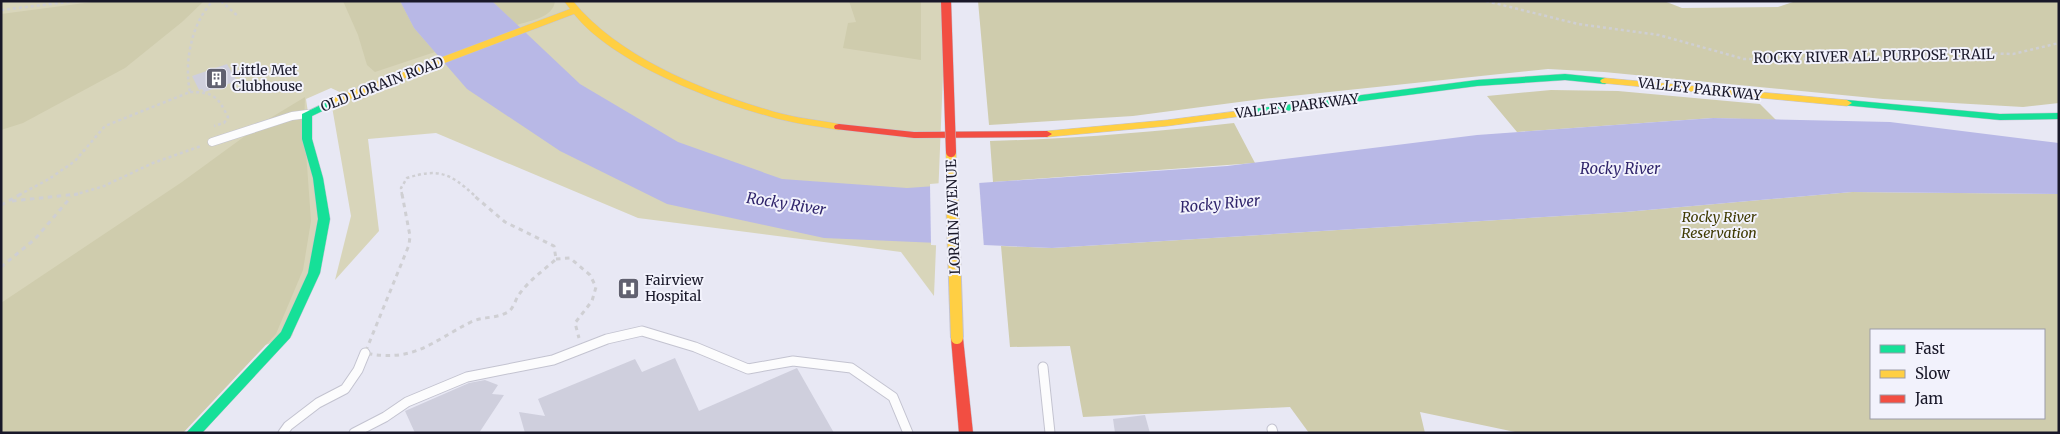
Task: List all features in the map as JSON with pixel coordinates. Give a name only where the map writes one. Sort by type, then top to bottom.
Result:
[{"type":"street","name":"LORAIN AVENUE","points":[[946,1],[957,338],[966,433]]},
{"type":"street","name":"OLD LORAIN ROAD","points":[[193,433],[286,335],[314,273],[324,219],[318,178],[307,139],[307,114],[348,95],[543,22],[571,6]]},
{"type":"street","name":"VALLEY PARKWAY","points":[[571,6],[609,41],[649,65],[686,83],[772,114],[845,128],[914,135],[1016,135],[1080,132],[1167,123],[1477,83],[1565,76],[2000,117],[2059,116]]},
{"type":"lane","points":[[212,142],[292,116],[307,114]]},
{"type":"lane","points":[[354,433],[421,395],[467,377],[553,360],[608,339],[642,331],[695,347],[748,369],[792,361],[851,368],[893,397],[908,433]]},
{"type":"lane","points":[[283,433],[288,426],[318,403],[345,389],[358,370],[365,353]]},
{"type":"lane","points":[[1043,367],[1050,433]]},
{"type":"path","points":[[1,10],[76,1]]},
{"type":"path","points":[[190,92],[186,77],[188,51],[192,37],[213,1]]},
{"type":"path","points":[[221,1],[239,16]]},
{"type":"path","name":"ROCKY RIVER ALL PURPOSE TRAIL","points":[[1486,1],[1578,24],[1659,35],[1744,59],[1903,58],[1944,52],[2014,54],[2059,43]]},
{"type":"path","points":[[1,205],[49,180],[75,161],[105,126],[190,92],[212,93],[219,99],[228,117],[227,120],[208,128]]},
{"type":"path","points":[[9,202],[48,196],[72,196],[104,186],[154,163],[212,142]]},
{"type":"path","points":[[556,259],[554,246],[538,236],[497,217],[477,198],[444,174],[423,173],[407,178],[400,188],[410,236],[409,245],[397,279],[365,353],[385,357],[405,355],[445,338],[473,321],[497,317],[510,311],[526,284],[556,259],[570,258],[594,278],[598,286],[596,296],[578,317],[575,325],[582,349]]},
{"type":"path","points":[[1,268],[35,239],[72,196]]},
{"type":"shaded area","points":[[1,1],[946,1],[934,296],[901,252],[638,218],[436,133],[368,139],[379,231],[335,280],[351,216],[331,101],[346,95],[331,88],[306,99],[324,223],[292,336],[1,433]]},
{"type":"green space","points":[[100,1],[204,1],[182,22],[125,68],[23,123],[1,130],[1,14]]},
{"type":"green space","points":[[343,1],[400,1],[414,28],[435,52],[375,72],[367,65],[358,35]]},
{"type":"green space","points":[[492,1],[555,1],[553,7],[546,15],[517,25]]},
{"type":"green space","points":[[849,1],[921,1],[921,60],[843,48],[848,23],[856,22]]},
{"type":"green space","points":[[978,1],[1664,1],[1682,8],[1778,7],[1796,1],[2059,1],[2059,103],[2023,107],[1883,99],[1604,72],[1548,69],[1262,99],[1133,116],[989,125]]},
{"type":"green space","points":[[1551,90],[1618,91],[1760,104],[1776,120],[1713,118],[1517,132],[1487,96]]},
{"type":"green space","points":[[305,97],[304,123],[311,221],[303,270],[276,334],[183,433],[1,433],[1,303],[182,182],[267,120]]},
{"type":"green space","points":[[1234,123],[1255,163],[993,182],[990,141],[1112,135]]},
{"type":"green space","name":"Rocky River Reservation","points":[[1852,192],[2059,194],[2059,433],[1520,433],[1420,412],[1425,433],[1309,433],[1290,407],[1083,417],[1070,346],[1010,347],[1001,246],[1052,248],[1625,212]]},
{"type":"water","name":"Rocky River","points":[[400,1],[492,1],[580,84],[678,142],[782,179],[907,188],[1227,166],[1477,135],[1713,118],[1890,122],[2059,143],[2059,194],[1852,192],[1625,212],[1052,248],[824,238],[667,204],[560,151],[467,89],[414,28]]},
{"type":"pier","points":[[979,180],[984,248],[931,245],[930,184]]},
{"type":"building","name":"Little Met Clubhouse","points":[[227,64],[237,81],[204,92],[202,89],[199,90],[192,76]]},
{"type":"building","points":[[675,358],[699,411],[797,368],[834,433],[525,433],[519,412],[545,416],[538,399],[635,359],[642,372]]},
{"type":"building","points":[[485,380],[498,385],[492,394],[504,395],[479,433],[415,433],[405,411],[469,383]]},
{"type":"building","points":[[1145,415],[1150,433],[1115,433],[1113,419]]},
{"type":"traffic: fast","points":[[1246,113],[1477,83],[1565,77],[1605,81]]},
{"type":"traffic: fast","points":[[193,433],[286,335],[314,273],[324,219],[318,178],[307,139],[307,114],[335,101]]},
{"type":"traffic: fast","points":[[1847,103],[2000,117],[2059,116]]},
{"type":"traffic: slow","points":[[568,1],[583,20],[605,38],[660,71],[720,96],[771,114],[839,127]]},
{"type":"traffic: slow","points":[[335,101],[574,11]]},
{"type":"traffic: slow","points":[[1605,81],[1847,103]]},
{"type":"traffic: slow","points":[[1047,134],[1167,123],[1246,113]]},
{"type":"traffic: slow","points":[[951,152],[957,338]]},
{"type":"traffic: jam","points":[[946,1],[951,152]]},
{"type":"traffic: jam","points":[[839,127],[914,135],[1047,134]]},
{"type":"traffic: jam","points":[[957,338],[966,433]]},
{"type":"place","name":"Little Met Clubhouse","points":[[216,78]]},
{"type":"place","name":"Fairview Hospital","points":[[629,288]]}]
